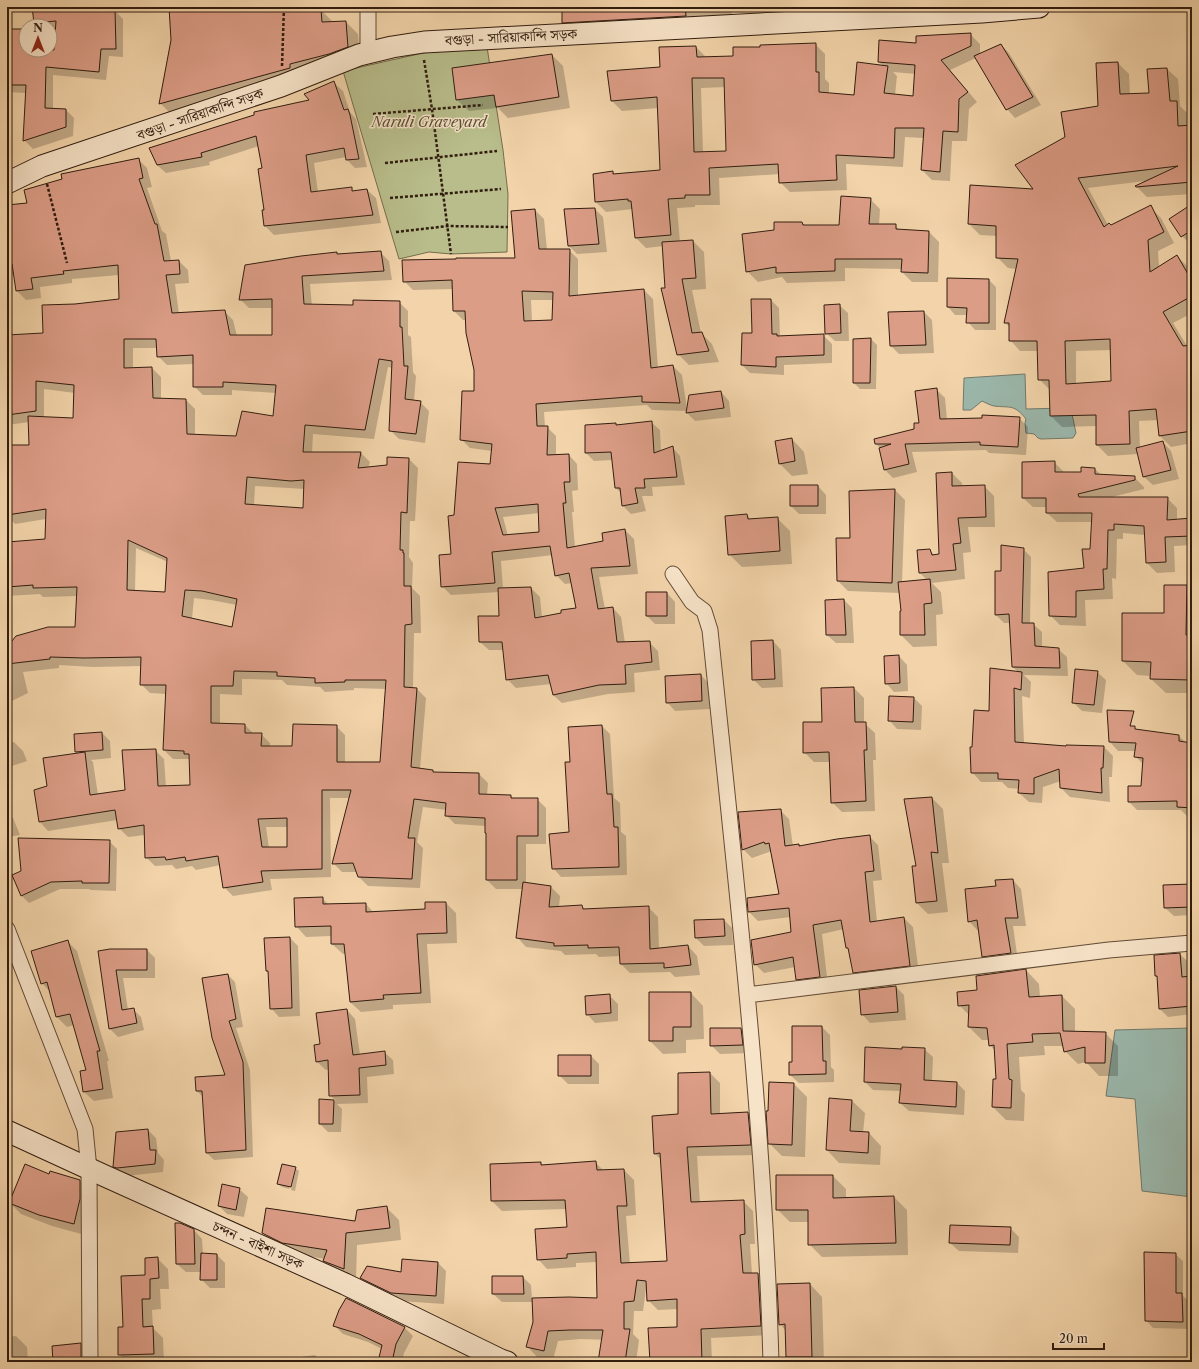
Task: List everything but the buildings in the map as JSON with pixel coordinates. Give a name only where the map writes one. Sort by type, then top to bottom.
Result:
[{"type":"main road","name":"বগুড়া - সারিয়াকান্দি সড়ক","points":[[7,183],[42,166],[281,86],[341,61],[368,52],[392,47],[424,42],[982,12],[1039,7]]},
{"type":"main road","name":"চন্দন - বাইশা সড়ক","points":[[7,1131],[345,1284],[507,1362]]},
{"type":"street","points":[[368,7],[368,52]]},
{"type":"street","points":[[673,574],[692,602],[704,611],[710,630],[747,995],[769,1281],[771,1362]]},
{"type":"street","points":[[7,929],[85,1129],[89,1169],[90,1362]]},
{"type":"street","points":[[747,995],[1109,950],[1192,943]]},
{"type":"path","points":[[281,86],[284,7]]},
{"type":"path","points":[[424,42],[423,53],[451,254]]},
{"type":"path","points":[[373,114],[483,105]]},
{"type":"path","points":[[385,162],[497,151]]},
{"type":"path","points":[[42,166],[67,263]]},
{"type":"path","points":[[390,198],[501,189]]},
{"type":"path","points":[[396,232],[448,226],[508,227]]},
{"type":"green space","name":"Naruli Graveyard","points":[[487,47],[503,150],[508,194],[507,252],[451,254],[429,252],[399,259],[343,71],[423,53]]},
{"type":"shaded area","points":[[1025,374],[1026,409],[1064,408],[1072,414],[1076,433],[1073,438],[1041,439],[1034,434],[1026,433],[1026,419],[1022,414],[1012,408],[994,406],[982,401],[971,410],[963,410],[964,378]]},
{"type":"shaded area","points":[[1192,1028],[1192,1197],[1142,1191],[1135,1099],[1106,1096],[1115,1030]]}]
